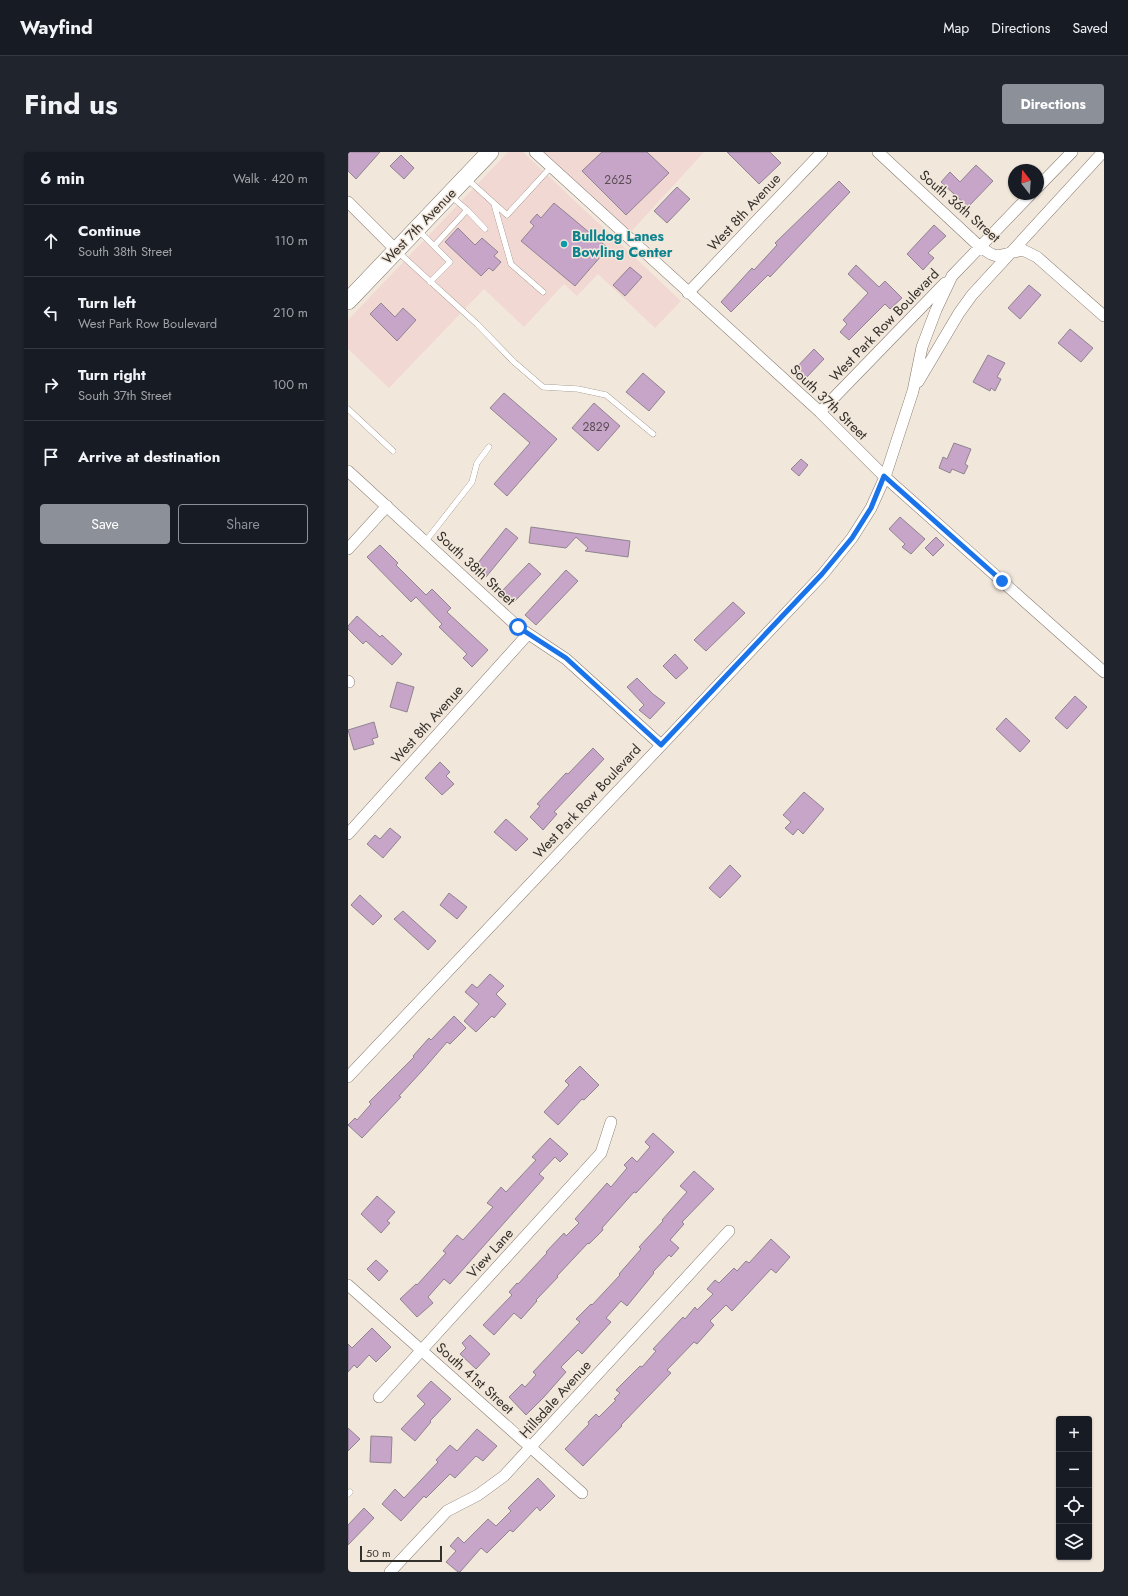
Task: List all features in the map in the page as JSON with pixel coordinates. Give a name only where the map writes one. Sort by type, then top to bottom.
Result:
[{"type":"main road","name":"West 7th Avenue","points":[[348,301],[490,152]]},
{"type":"street","name":"South 37th Street","points":[[535,152],[820,412],[884,476],[1104,672]]},
{"type":"street","name":"West 8th Avenue","points":[[688,293],[822,152]]},
{"type":"street","name":"South 36th Street","points":[[878,152],[980,247],[997,256],[1023,250],[1037,257],[1104,316]]},
{"type":"street","points":[[1044,181],[1072,152]]},
{"type":"street","name":"West Park Row Boulevard","points":[[913,391],[959,313],[972,295],[1103,152]]},
{"type":"street","name":"West Park Row Boulevard","points":[[820,412],[1025,200]]},
{"type":"street","points":[[348,202],[396,250]]},
{"type":"street","name":"West Park Row Boulevard","points":[[348,1077],[822,574],[852,538],[871,508],[884,476],[913,391],[922,348],[936,310],[952,276]]},
{"type":"street","name":"South 38th Street","points":[[348,471],[518,627],[566,658],[661,745]]},
{"type":"street","points":[[348,549],[387,506]]},
{"type":"street","name":"West 8th Avenue","points":[[348,834],[528,634]]},
{"type":"street","name":"View Lane","points":[[379,1397],[601,1153],[611,1122]]},
{"type":"street","name":"Hillsdale Avenue","points":[[390,1572],[447,1511],[478,1494],[504,1476],[729,1230]]},
{"type":"street","name":"South 41st Street","points":[[348,1285],[582,1493]]},
{"type":"lane","points":[[466,178],[506,215],[551,167]]},
{"type":"lane","points":[[449,195],[467,210],[485,229]]},
{"type":"lane","points":[[494,204],[511,264],[543,292]]},
{"type":"lane","points":[[434,246],[467,210]]},
{"type":"lane","points":[[416,228],[450,262],[430,282]]},
{"type":"lane","points":[[396,250],[476,324],[514,362],[543,387],[578,389],[606,395],[652,434]]},
{"type":"lane","points":[[348,408],[393,451]]},
{"type":"lane","points":[[425,542],[472,482],[477,463],[489,447]]},
{"type":"shaded area","points":[[508,152],[523,152],[681,301],[655,328],[598,274],[577,296],[564,284],[524,327],[484,289],[389,388],[348,349],[348,320]]},
{"type":"shaded area","points":[[541,152],[704,152],[629,234]]},
{"type":"building","points":[[348,152],[380,152],[356,179],[348,171]]},
{"type":"building","points":[[602,152],[647,152],[669,173],[626,215],[582,171]]},
{"type":"building","points":[[727,152],[770,152],[781,163],[759,184]]},
{"type":"building","points":[[401,155],[414,168],[404,179],[390,166]]},
{"type":"building","points":[[976,165],[993,181],[968,207],[941,182],[950,172],[960,182]]},
{"type":"building","points":[[839,181],[850,192],[770,277],[768,275],[731,312],[721,302],[752,268],[754,270],[777,245],[775,243]]},
{"type":"building","points":[[677,187],[690,199],[667,223],[654,211]]},
{"type":"building","name":"Bulldog Lanes Bowling Center","points":[[554,203],[608,248],[575,286],[521,241],[534,226],[530,222],[537,214],[541,218]]},
{"type":"building","points":[[934,225],[946,236],[928,253],[934,258],[923,270],[907,254]]},
{"type":"building","points":[[458,228],[475,245],[482,238],[498,252],[494,256],[501,262],[493,271],[489,268],[481,276],[445,242]]},
{"type":"building","points":[[856,265],[879,287],[885,281],[902,298],[890,309],[885,304],[849,340],[840,332],[847,324],[843,320],[868,293],[848,274]]},
{"type":"building","points":[[630,267],[642,277],[625,296],[613,285]]},
{"type":"building","points":[[1029,285],[1041,295],[1020,319],[1008,308]]},
{"type":"building","points":[[381,303],[395,317],[403,308],[416,320],[397,341],[370,314]]},
{"type":"building","points":[[1070,329],[1093,348],[1081,362],[1058,343]]},
{"type":"building","points":[[814,349],[824,359],[804,380],[794,370]]},
{"type":"building","points":[[988,355],[1005,363],[997,377],[1001,379],[995,391],[991,388],[990,391],[973,382]]},
{"type":"building","points":[[643,373],[665,392],[649,411],[626,392]]},
{"type":"building","points":[[504,393],[557,439],[507,496],[494,484],[530,443],[490,408]]},
{"type":"building","points":[[594,403],[620,426],[598,451],[572,428]]},
{"type":"building","points":[[954,443],[971,449],[965,464],[968,466],[964,474],[952,469],[950,473],[939,468],[943,457],[947,459]]},
{"type":"building","points":[[801,459],[808,465],[799,476],[791,469]]},
{"type":"building","points":[[900,517],[925,539],[911,554],[902,547],[905,544],[889,529]]},
{"type":"building","points":[[531,527],[630,541],[628,557],[585,551],[588,548],[576,537],[566,548],[529,543]]},
{"type":"building","points":[[506,528],[518,538],[486,577],[474,568]]},
{"type":"building","points":[[936,537],[944,545],[933,556],[925,548]]},
{"type":"building","points":[[380,545],[398,563],[396,565],[426,595],[432,589],[451,608],[447,612],[488,650],[472,667],[463,658],[467,654],[439,627],[442,624],[416,597],[411,602],[367,557]]},
{"type":"building","points":[[529,563],[541,574],[513,603],[501,592]]},
{"type":"building","points":[[566,570],[578,581],[536,625],[525,615]]},
{"type":"building","points":[[733,602],[745,613],[706,651],[694,640]]},
{"type":"building","points":[[357,616],[380,637],[382,635],[402,654],[392,665],[366,641],[363,644],[348,629],[348,626]]},
{"type":"building","points":[[675,654],[688,668],[676,679],[663,666]]},
{"type":"building","points":[[637,678],[653,694],[665,703],[650,719],[639,710],[644,705],[627,687]]},
{"type":"building","points":[[397,682],[414,687],[407,712],[390,707]]},
{"type":"building","points":[[1075,696],[1087,707],[1067,729],[1055,718]]},
{"type":"building","points":[[1006,718],[1030,741],[1020,752],[996,729]]},
{"type":"building","points":[[374,722],[378,737],[372,739],[374,744],[354,750],[348,730]]},
{"type":"building","points":[[593,748],[604,759],[554,812],[557,814],[543,830],[530,817],[540,806],[537,804],[566,773],[568,774]]},
{"type":"building","points":[[440,762],[450,772],[446,776],[454,784],[442,795],[425,778]]},
{"type":"building","points":[[804,792],[824,809],[803,834],[798,829],[793,835],[785,828],[791,822],[783,815]]},
{"type":"building","points":[[506,819],[528,839],[516,851],[494,832]]},
{"type":"building","points":[[390,828],[401,837],[383,858],[367,844],[375,835],[380,839]]},
{"type":"building","points":[[730,865],[741,876],[720,898],[709,888]]},
{"type":"building","points":[[449,893],[467,907],[457,919],[440,905]]},
{"type":"building","points":[[360,895],[382,916],[373,925],[351,905]]},
{"type":"building","points":[[403,911],[436,941],[428,950],[394,919]]},
{"type":"building","points":[[490,974],[504,986],[496,994],[506,1004],[494,1018],[492,1016],[476,1032],[464,1021],[479,1004],[465,992],[472,984],[477,988]]},
{"type":"building","points":[[454,1016],[466,1028],[450,1044],[447,1042],[399,1096],[401,1097],[362,1138],[348,1125],[355,1118],[357,1120],[371,1104],[369,1102],[414,1057],[413,1056],[429,1038],[431,1040]]},
{"type":"building","points":[[580,1066],[599,1085],[584,1100],[582,1099],[558,1125],[544,1112],[569,1085],[565,1081]]},
{"type":"building","points":[[653,1133],[674,1152],[636,1193],[634,1192],[602,1228],[603,1230],[589,1244],[588,1243],[557,1276],[558,1277],[536,1300],[537,1301],[521,1319],[514,1313],[494,1335],[483,1325],[512,1295],[509,1292],[547,1253],[546,1252],[564,1233],[566,1236],[579,1223],[575,1219],[607,1183],[611,1187],[627,1168],[624,1165],[632,1157],[637,1162],[650,1147],[645,1142]]},
{"type":"building","points":[[550,1138],[568,1154],[560,1162],[555,1157],[539,1174],[544,1178],[450,1284],[444,1279],[428,1297],[433,1303],[417,1317],[400,1299],[416,1284],[417,1285],[446,1253],[443,1251],[457,1235],[463,1240],[493,1207],[487,1203],[501,1187],[506,1192],[536,1160],[532,1157]]},
{"type":"building","points":[[694,1171],[714,1189],[682,1222],[684,1224],[670,1240],[679,1248],[671,1257],[669,1255],[653,1272],[654,1273],[627,1306],[621,1301],[606,1318],[611,1322],[582,1354],[578,1350],[561,1367],[566,1372],[526,1415],[509,1397],[522,1384],[525,1387],[536,1375],[533,1372],[580,1322],[576,1319],[591,1304],[592,1305],[620,1275],[619,1274],[641,1249],[639,1247],[687,1192],[680,1186]]},
{"type":"building","points":[[377,1196],[395,1212],[387,1221],[390,1223],[381,1233],[361,1214]]},
{"type":"building","points":[[771,1239],[790,1257],[776,1273],[771,1269],[732,1311],[726,1305],[710,1321],[714,1325],[697,1344],[694,1342],[667,1370],[671,1373],[583,1466],[565,1449],[589,1424],[588,1422],[596,1414],[599,1417],[616,1400],[614,1399],[620,1393],[616,1390],[640,1366],[642,1367],[656,1351],[653,1349],[683,1317],[685,1319],[695,1307],[697,1310],[713,1294],[707,1289],[715,1280],[719,1283],[734,1268],[737,1271],[746,1261],[749,1263]]},
{"type":"building","points":[[376,1260],[388,1271],[379,1281],[367,1269]]},
{"type":"building","points":[[372,1328],[391,1347],[376,1362],[369,1355],[357,1368],[354,1365],[348,1372],[348,1344],[352,1348]]},
{"type":"building","points":[[470,1335],[490,1354],[476,1369],[460,1354],[466,1348],[462,1343]]},
{"type":"building","points":[[431,1381],[451,1399],[430,1421],[431,1422],[415,1441],[401,1429],[425,1404],[417,1396]]},
{"type":"building","points":[[348,1428],[360,1439],[348,1451]]},
{"type":"building","points":[[477,1429],[497,1446],[483,1461],[476,1456],[455,1478],[450,1474],[426,1498],[424,1496],[401,1521],[382,1504],[395,1489],[404,1498],[438,1462],[436,1460],[450,1445],[457,1451]]},
{"type":"building","points":[[371,1436],[392,1437],[391,1463],[370,1462]]},
{"type":"building","points":[[538,1478],[555,1496],[540,1511],[537,1507],[513,1532],[510,1530],[487,1553],[481,1548],[460,1572],[446,1562],[456,1551],[450,1546],[458,1537],[464,1543],[488,1519],[496,1526],[511,1511],[508,1508]]},
{"type":"building","points":[[364,1508],[374,1518],[348,1545],[348,1525]]},
{"type":"place","name":"Bulldog Lanes Bowling Center","points":[[564,244]]},
{"type":"route","points":[[518,627],[566,658],[661,745],[822,574],[852,538],[871,508],[884,476],[1002,581]]}]
